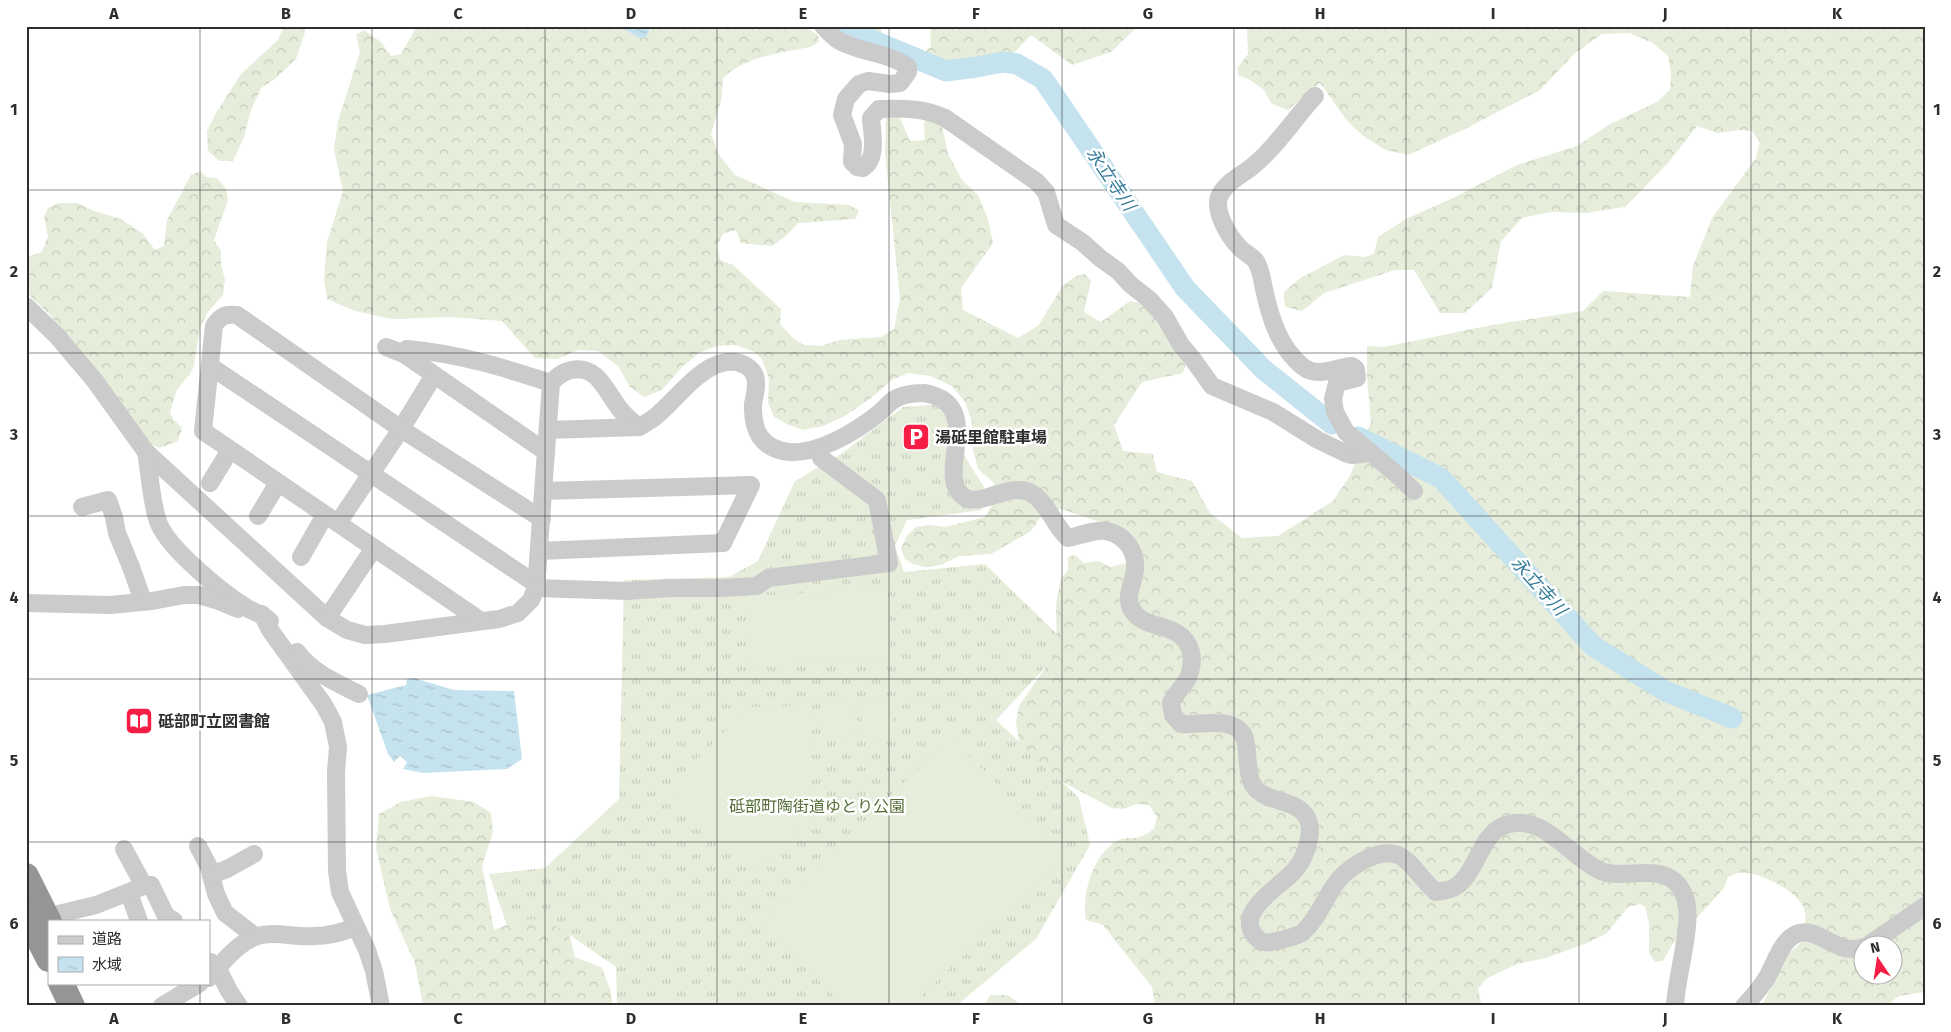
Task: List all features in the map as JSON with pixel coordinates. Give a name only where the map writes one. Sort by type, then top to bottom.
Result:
[{"type":"highway","points":[[26,876],[40,917],[48,954]]},
{"type":"highway","points":[[61,984],[72,1006]]},
{"type":"highway","points":[[79,984],[90,1006]]},
{"type":"street","points":[[823,26],[838,40],[885,56],[908,67],[908,72],[900,84],[868,81],[859,84],[846,98],[842,115],[853,144],[852,162],[857,167],[863,168],[869,165],[872,157],[871,118],[879,110],[896,108],[931,111],[945,118],[1037,182],[1046,192],[1056,225],[1069,232],[1100,258],[1118,270],[1149,299],[1165,317],[1180,345],[1212,386],[1273,412],[1318,440],[1345,453],[1352,455],[1370,453]]},
{"type":"street","points":[[1315,96],[1268,151],[1251,167],[1226,185],[1219,198],[1219,209],[1236,242],[1255,261],[1259,269],[1268,307],[1277,333],[1294,357],[1303,366],[1317,373],[1348,366],[1356,369],[1357,378],[1337,383],[1333,399],[1335,412],[1346,432],[1414,491]]},
{"type":"street","points":[[26,306],[57,336],[95,381],[146,452],[327,618],[347,630],[365,634],[386,634],[480,620],[500,619],[518,613],[532,600],[536,586],[552,382],[556,377],[567,371],[589,370],[599,379],[627,418],[639,427]]},
{"type":"street","points":[[480,620],[203,431],[214,326],[219,317],[228,314],[237,315],[401,428],[542,519]]},
{"type":"street","points":[[386,347],[404,354],[546,452]]},
{"type":"street","points":[[404,354],[407,349],[437,352],[489,362],[552,382]]},
{"type":"street","points":[[548,430],[639,427],[653,419],[712,365],[728,361],[744,363],[754,372],[757,384],[753,403],[755,427],[761,439],[773,448],[788,452],[819,449],[876,415],[893,400],[910,393],[932,394],[947,403],[955,416],[958,433],[954,483],[963,496],[972,500],[998,492],[1019,490],[1033,494],[1044,505],[1060,532],[1068,538],[1104,530],[1119,536],[1127,542],[1134,556],[1135,569],[1128,598],[1132,610],[1141,619],[1182,636],[1189,645],[1192,658],[1188,678],[1170,703],[1173,715],[1181,724],[1192,725],[1217,721],[1228,723],[1239,730],[1246,741],[1249,772],[1257,791],[1267,797],[1294,805],[1302,811],[1308,821],[1310,834],[1302,860],[1290,876],[1259,903],[1250,916],[1255,936],[1263,943],[1300,934],[1313,922],[1335,884],[1368,857],[1396,854],[1407,860],[1425,884],[1436,892],[1452,889],[1463,880],[1491,836],[1500,827],[1514,822],[1528,823],[1541,828],[1603,872],[1640,871],[1662,874],[1675,882],[1685,896],[1688,918],[1675,1006]]},
{"type":"street","points":[[210,366],[536,586],[627,591],[757,586],[768,578],[888,563],[877,500],[821,458],[819,449]]},
{"type":"street","points":[[301,556],[370,474],[434,375]]},
{"type":"street","points":[[210,483],[230,450]]},
{"type":"street","points":[[146,452],[156,513],[160,525],[178,549],[203,575],[278,627],[306,664],[322,676],[359,694]]},
{"type":"street","points":[[258,516],[278,483]]},
{"type":"street","points":[[539,551],[722,543],[750,486],[544,491]]},
{"type":"street","points":[[82,507],[108,500],[114,516],[117,533],[143,601]]},
{"type":"street","points":[[327,618],[374,548]]},
{"type":"street","points":[[26,602],[110,605],[184,594],[199,595],[237,609],[255,611],[324,705],[333,722],[338,747],[336,772],[336,871],[340,892],[367,950],[374,971],[381,1006]]},
{"type":"street","points":[[198,846],[210,867],[216,894],[225,913],[255,936]]},
{"type":"street","points":[[124,849],[136,889],[139,920]]},
{"type":"street","points":[[212,875],[254,854]]},
{"type":"street","points":[[40,917],[96,905],[136,889],[150,886],[166,916],[172,920]]},
{"type":"street","points":[[1884,934],[1925,906]]},
{"type":"street","points":[[239,1006],[212,969],[255,936],[314,936],[356,928]]},
{"type":"street","points":[[1744,1006],[1765,980],[1784,944],[1792,936],[1800,932],[1810,933],[1848,950],[1854,949]]},
{"type":"street","points":[[162,1006],[198,984]]},
{"type":"green space","points":[[284,26],[307,26],[296,59],[276,78],[261,88],[251,110],[244,137],[233,161],[219,161],[208,151],[207,131],[241,74],[278,40]]},
{"type":"green space","points":[[417,26],[617,26],[640,38],[647,36],[651,26],[767,26],[808,29],[818,35],[819,42],[810,47],[753,60],[723,78],[721,101],[711,134],[719,155],[735,175],[795,202],[849,205],[859,210],[855,219],[798,223],[788,234],[772,246],[741,243],[736,230],[723,234],[717,246],[720,260],[733,265],[781,309],[780,324],[793,338],[804,345],[821,346],[839,340],[881,337],[894,329],[900,299],[885,153],[886,118],[899,116],[910,141],[925,140],[924,124],[926,117],[941,121],[948,154],[962,180],[978,195],[988,219],[993,243],[961,288],[963,310],[1018,338],[1039,325],[1063,285],[1076,276],[1085,274],[1091,281],[1084,312],[1101,322],[1130,301],[1150,305],[1187,359],[1183,373],[1142,382],[1114,425],[1123,451],[1153,454],[1157,472],[1192,481],[1210,513],[1242,538],[1278,536],[1333,501],[1350,476],[1371,422],[1367,378],[1367,346],[1384,347],[1492,325],[1583,311],[1603,291],[1690,297],[1693,266],[1712,218],[1756,158],[1760,142],[1752,131],[1740,130],[1718,133],[1697,126],[1668,163],[1625,207],[1587,213],[1550,212],[1522,218],[1501,241],[1492,288],[1465,313],[1440,313],[1414,270],[1395,270],[1324,293],[1302,311],[1285,307],[1284,292],[1299,279],[1344,255],[1365,257],[1374,254],[1378,237],[1406,219],[1453,198],[1517,165],[1577,146],[1610,124],[1657,102],[1670,90],[1671,75],[1668,56],[1653,43],[1629,33],[1602,34],[1575,53],[1540,90],[1463,130],[1408,155],[1386,150],[1366,138],[1348,122],[1320,83],[1288,110],[1272,104],[1263,89],[1250,80],[1238,75],[1238,67],[1248,54],[1247,26],[1925,26],[1925,992],[1899,996],[1886,1006],[1759,1006],[1764,1002],[1785,957],[1802,942],[1805,915],[1799,900],[1775,882],[1747,873],[1739,873],[1728,877],[1724,888],[1672,945],[1663,961],[1655,962],[1649,953],[1649,923],[1645,907],[1640,904],[1628,907],[1607,933],[1587,943],[1546,958],[1517,964],[1486,979],[1478,989],[1483,1006],[1155,1006],[1152,987],[1103,925],[1086,920],[1085,910],[1088,886],[1103,853],[1121,839],[1140,837],[1154,829],[1157,817],[1149,805],[1136,804],[1124,809],[1112,808],[1055,778],[1019,742],[1016,722],[1019,706],[1057,651],[1056,604],[1061,579],[1068,570],[1068,557],[1075,555],[1084,563],[1099,561],[1110,567],[1131,562],[1124,530],[1061,509],[1046,509],[1031,531],[991,554],[959,556],[941,565],[925,567],[913,564],[905,559],[901,549],[906,537],[916,527],[928,525],[946,527],[985,517],[992,505],[994,483],[978,469],[973,450],[972,422],[965,402],[952,386],[930,376],[908,373],[892,380],[870,399],[843,417],[823,426],[803,430],[774,417],[768,402],[769,378],[762,359],[753,351],[735,345],[716,346],[699,353],[682,367],[662,390],[644,397],[630,387],[618,366],[598,351],[578,350],[557,359],[535,358],[502,321],[450,317],[392,319],[355,311],[327,299],[324,279],[327,242],[343,191],[334,150],[338,121],[360,52],[356,35],[364,30],[381,42],[391,56],[401,54]]},
{"type":"green space","points":[[842,26],[884,26],[881,30],[886,40],[896,41],[903,47],[904,53],[898,56],[877,49]]},
{"type":"green space","points":[[930,26],[1138,26],[1111,52],[1072,65],[1031,35],[1010,57],[983,66],[934,69],[925,62],[925,52],[931,46]]},
{"type":"green space","points":[[200,171],[206,177],[216,178],[226,188],[228,200],[214,240],[221,251],[221,265],[225,280],[223,295],[207,313],[200,328],[194,365],[190,374],[177,389],[170,412],[173,419],[182,428],[178,441],[160,448],[150,444],[50,315],[26,292],[26,257],[42,252],[48,236],[44,217],[48,208],[58,203],[77,203],[94,211],[121,219],[142,233],[155,250],[164,246],[167,220],[191,175]]},
{"type":"green space","name":"砥部町陶街道ゆとり公園","points":[[958,403],[965,457],[984,487],[982,510],[907,520],[895,546],[904,572],[985,564],[1067,644],[996,720],[1079,798],[1090,845],[1036,939],[956,1006],[617,1006],[616,967],[558,927],[507,925],[489,874],[545,868],[619,799],[624,580],[729,577],[758,561],[795,481],[841,454],[903,407]]},
{"type":"green space","points":[[888,589],[891,659],[748,666],[745,596]]},
{"type":"green space","points":[[892,701],[893,739],[862,740],[861,702]]},
{"type":"green space","points":[[852,702],[853,740],[822,741],[821,703]]},
{"type":"green space","points":[[808,706],[811,820],[753,874],[675,793],[675,781],[749,707]]},
{"type":"green space","points":[[951,737],[1066,855],[911,1006],[844,1006],[761,921]]},
{"type":"green space","points":[[431,796],[474,802],[491,813],[493,832],[482,866],[494,930],[519,920],[542,919],[569,933],[575,957],[602,968],[611,992],[612,1006],[423,1006],[415,963],[390,909],[376,848],[379,814],[401,802]]},
{"type":"green space","points":[[990,995],[1007,995],[1023,1006],[984,1006]]},
{"type":"water","points":[[617,26],[651,26],[647,36],[640,38]]},
{"type":"water","points":[[414,678],[454,690],[514,691],[522,759],[507,769],[423,773],[403,769],[407,762],[400,756],[394,762],[388,754],[367,695],[406,685],[407,679]]},
{"type":"waterway","name":"永立寺川","points":[[845,26],[862,36],[946,71],[1003,62],[1017,64],[1043,79],[1185,288],[1263,369],[1332,424]]},
{"type":"waterway","name":"永立寺川","points":[[1358,437],[1441,478],[1593,646],[1667,692],[1732,718]]},
{"type":"place","name":"湯砥里館駐車場","points":[[916,437]]},
{"type":"place","name":"砥部町立図書館","points":[[139,721]]}]
